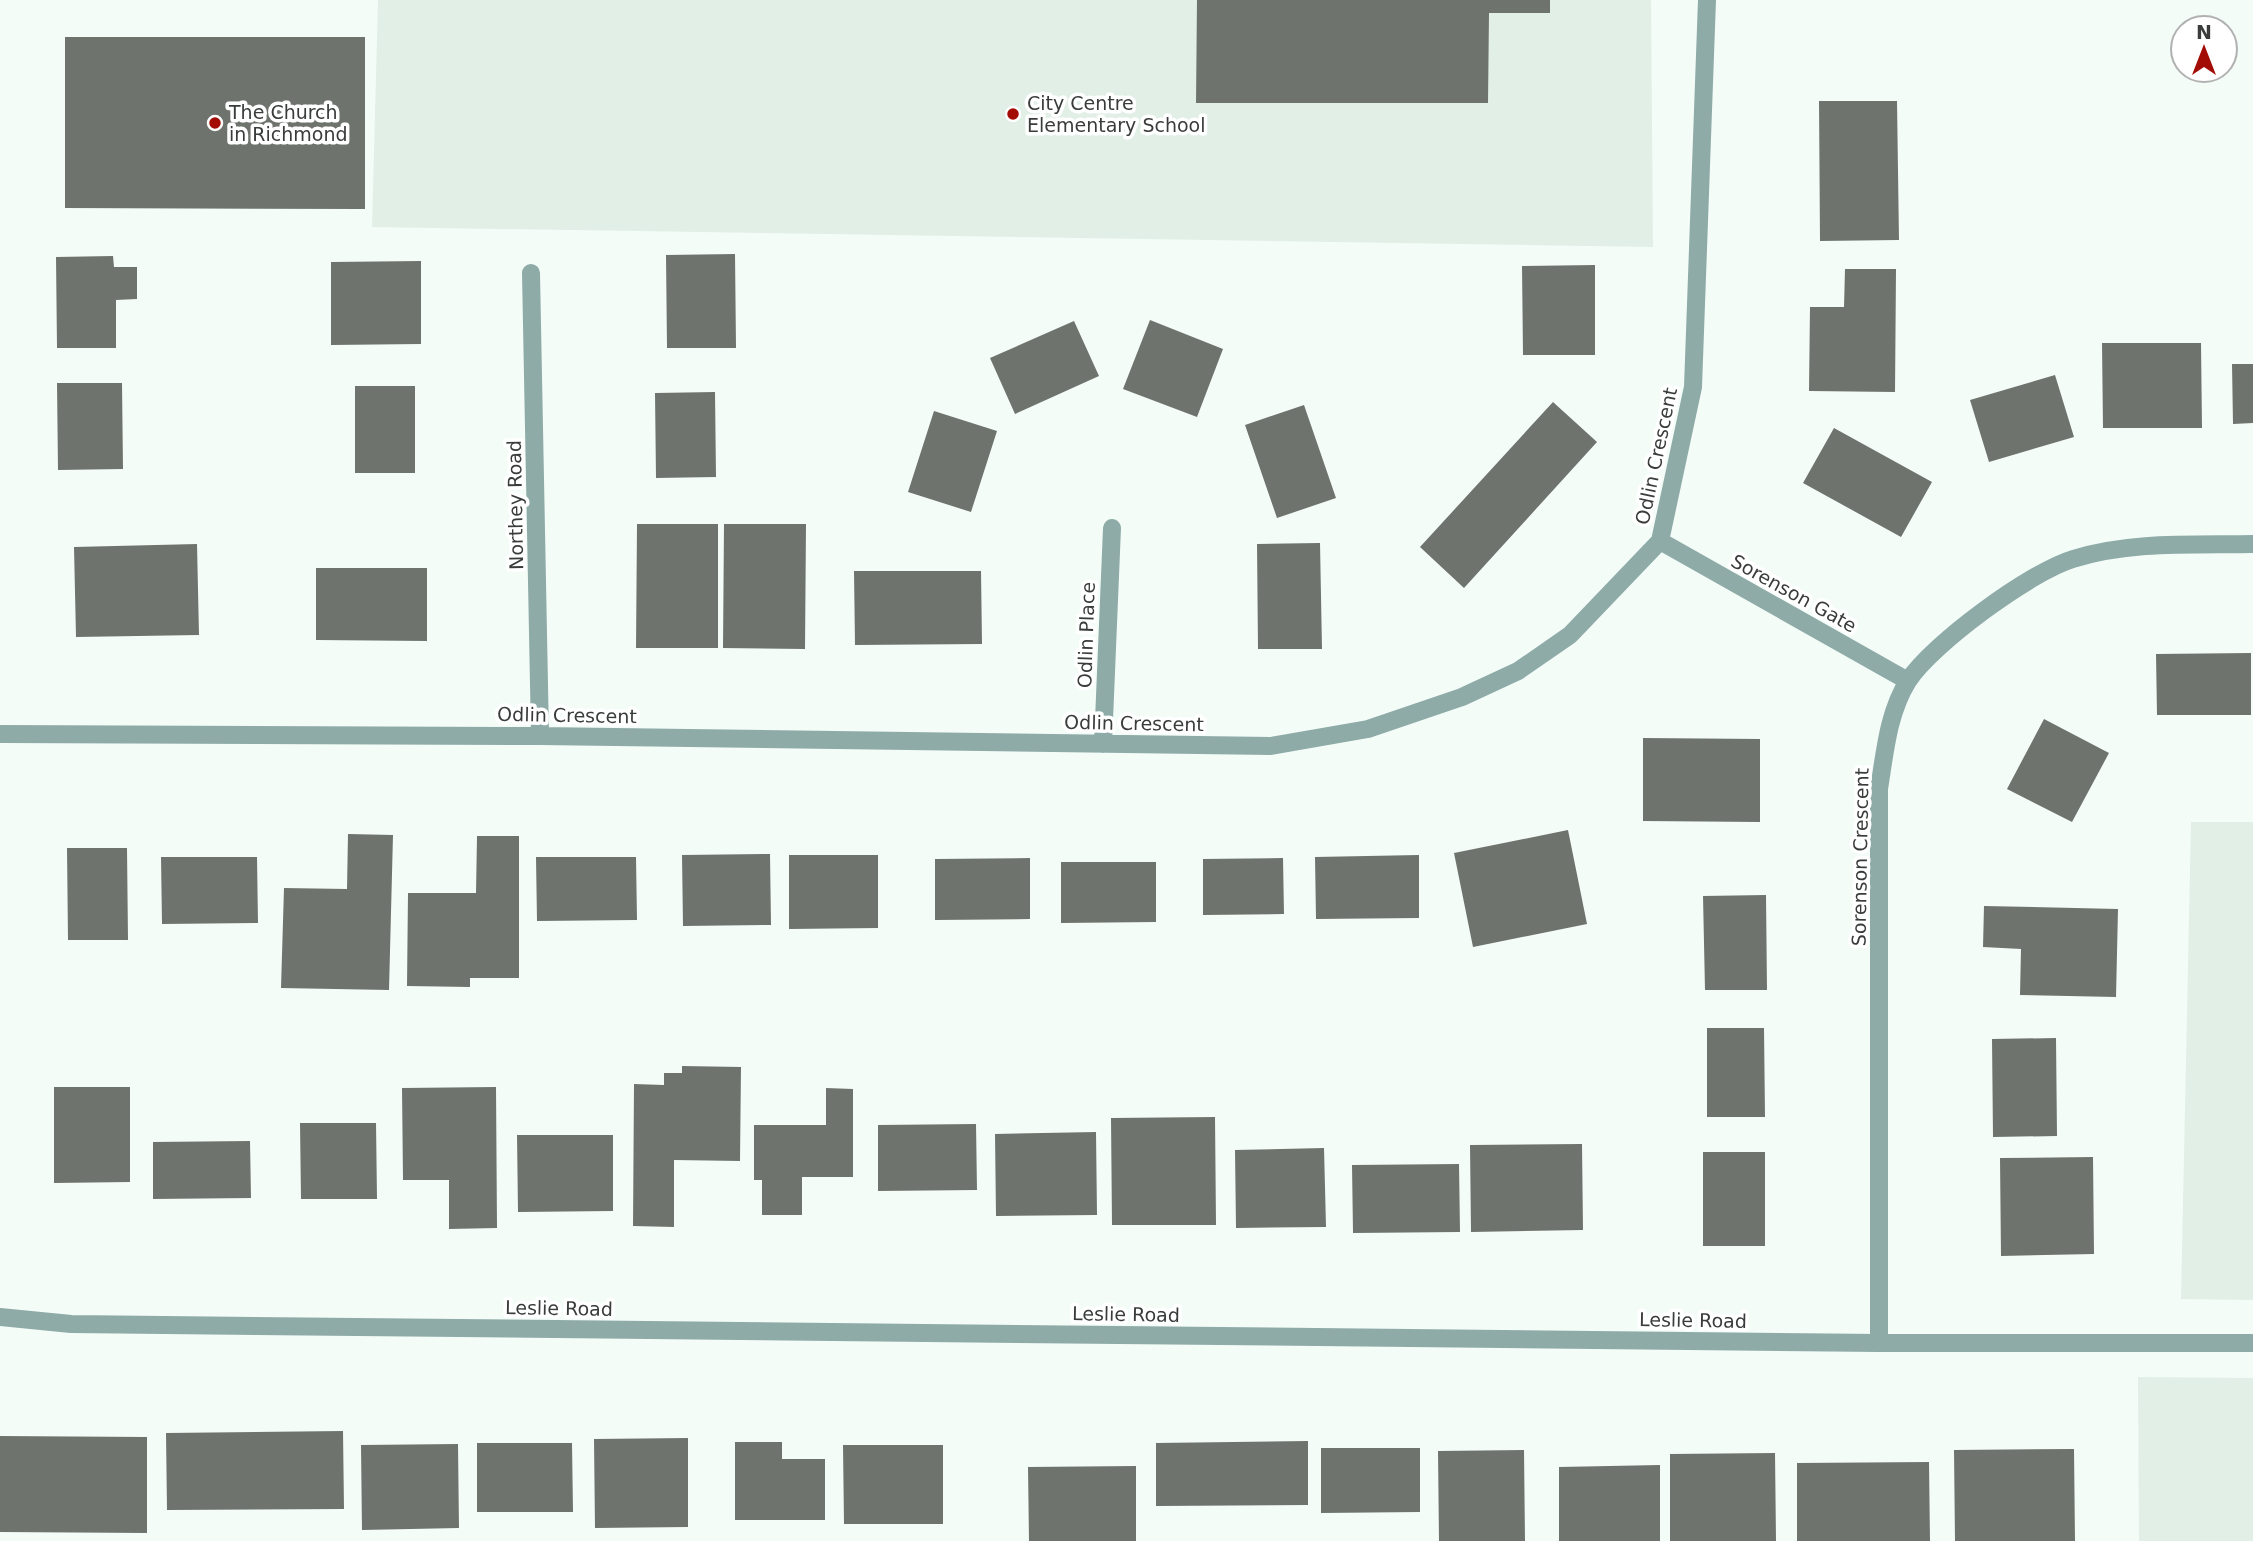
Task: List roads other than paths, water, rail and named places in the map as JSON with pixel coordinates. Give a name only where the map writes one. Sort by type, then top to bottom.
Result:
[{"type":"street","name":"Odlin Crescent","points":[[0,734],[540,736],[1271,746],[1368,729],[1462,697],[1518,671],[1570,635],[1660,541],[1693,387],[1707,0]]},
{"type":"street","name":"Northey Road","points":[[531,273],[540,736]]},
{"type":"street","name":"Odlin Place","points":[[1103,744],[1112,528]]},
{"type":"street","name":"Sorenson Gate","points":[[1660,541],[1908,681]]},
{"type":"street","name":"Sorenson Crescent","points":[[1879,1343],[1880,789],[1888,729],[1908,681],[1958,630],[2006,595],[2071,559],[2120,549],[2253,544]]},
{"type":"street","name":"Leslie Road","points":[[0,1317],[71,1324],[1879,1343],[2253,1343]]},
{"type":"place","name":"City Centre Elementary School","points":[[1013,114]]},
{"type":"place","name":"The Church in Richmond","points":[[215,123]]}]
